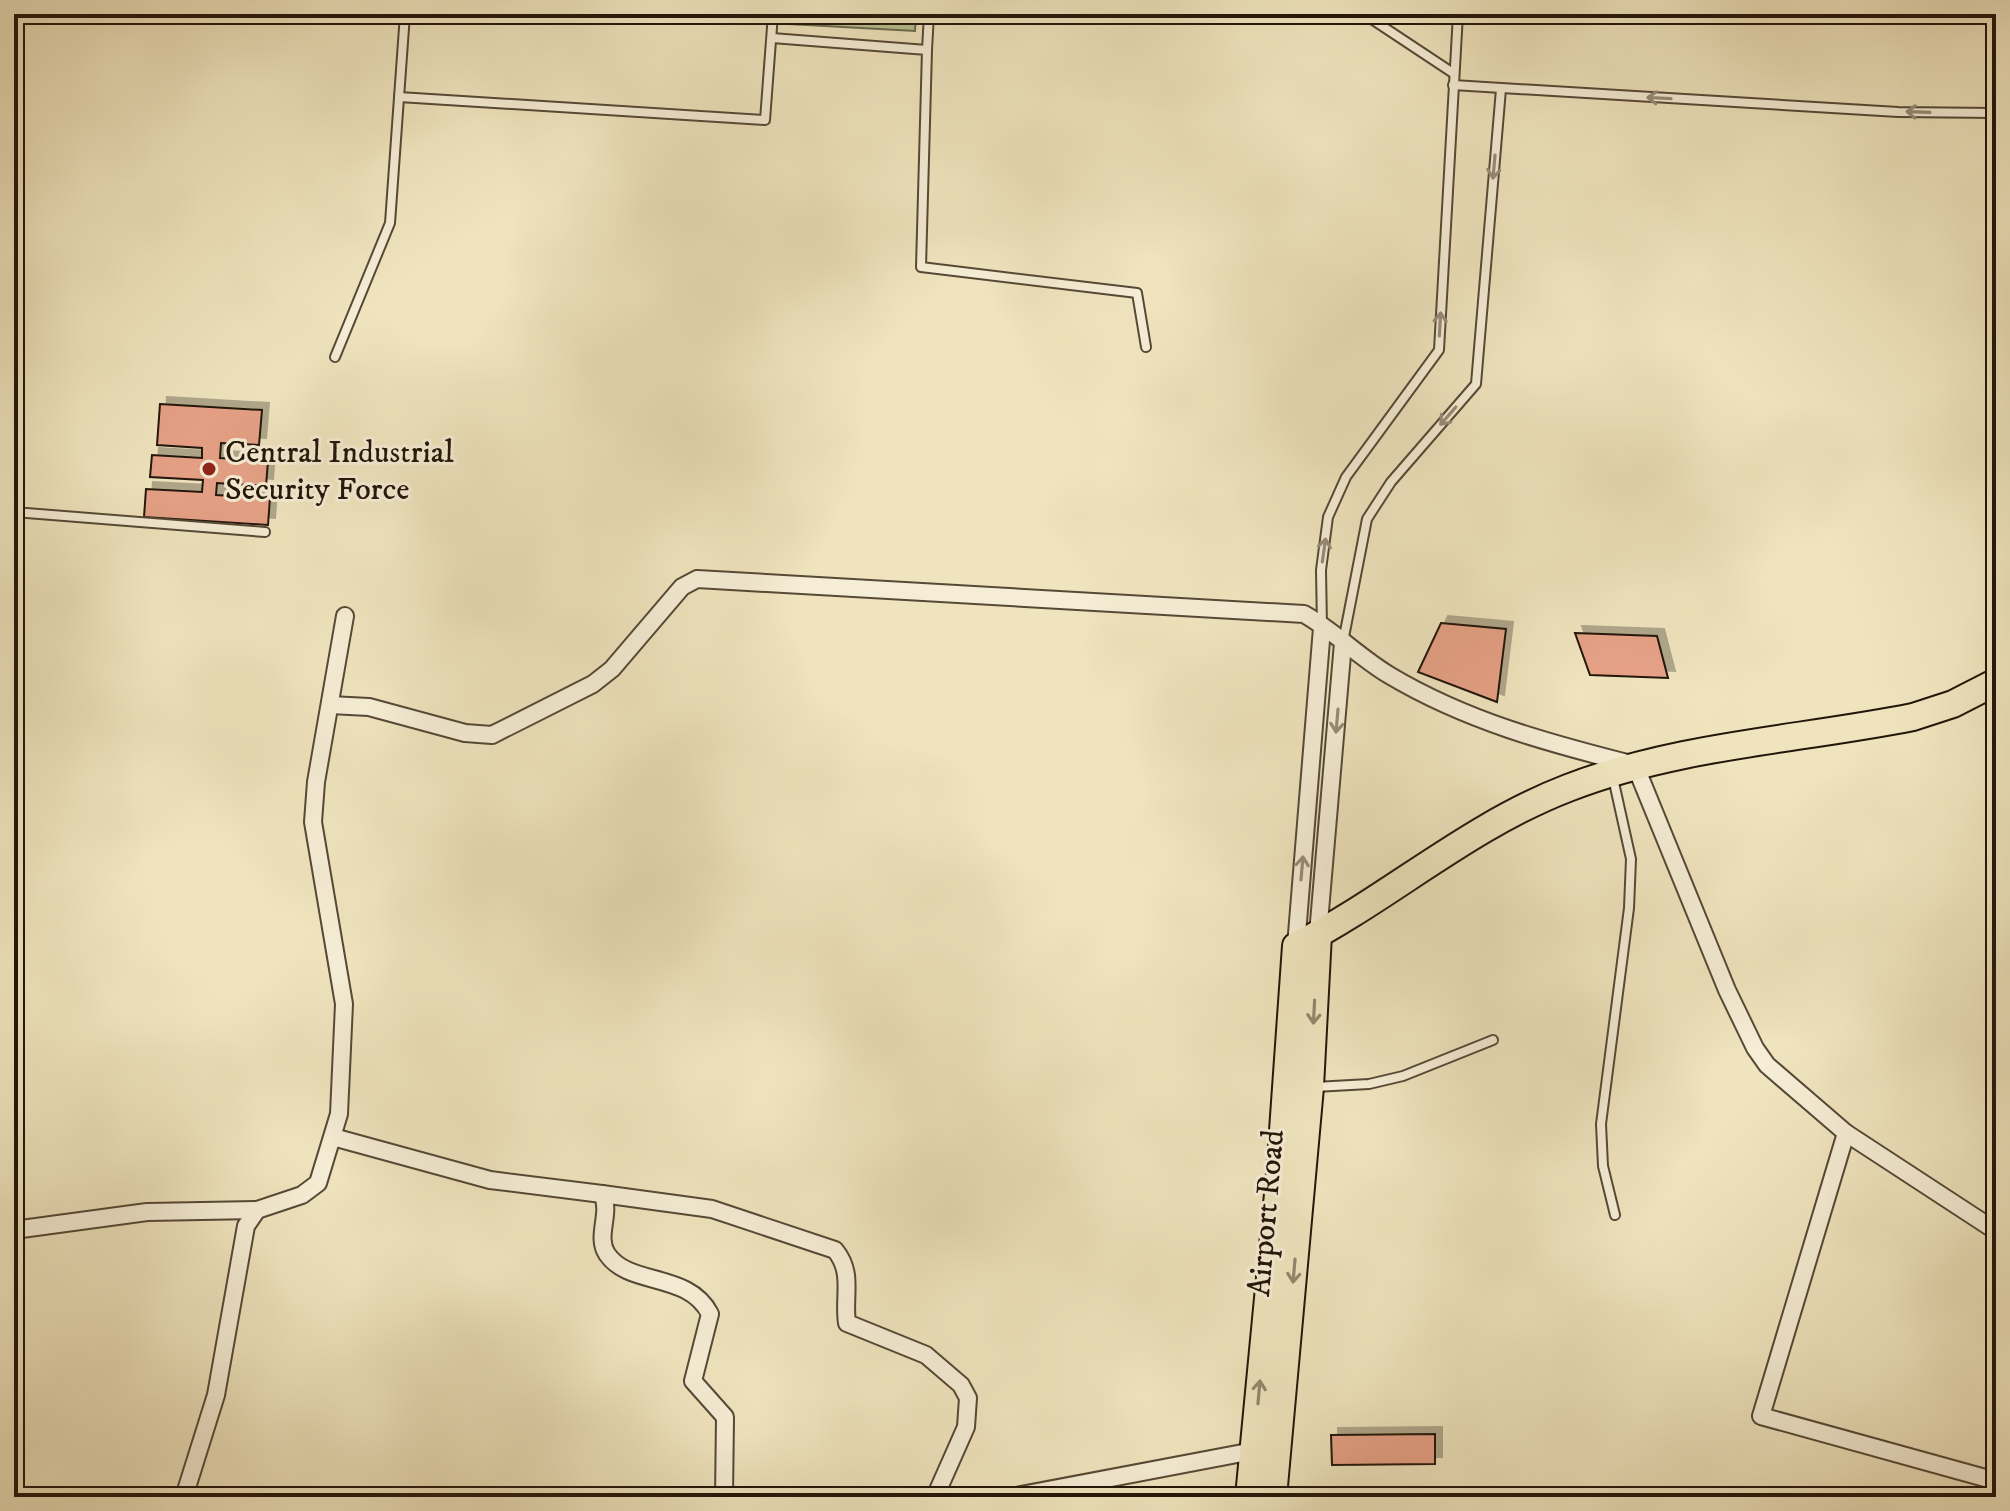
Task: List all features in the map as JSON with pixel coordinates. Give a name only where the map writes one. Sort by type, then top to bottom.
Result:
[{"type":"main road","points":[[1249,1497],[1280,1173],[1307,940],[1489,827],[1568,788],[1623,769],[1913,717],[1953,704],[1996,682]]},
{"type":"main road","name":"Airport Road","points":[[1273,1497],[1310,1087],[1307,940]]},
{"type":"street","points":[[330,705],[369,707],[465,733],[492,735],[572,696],[612,669],[682,587],[697,579],[1304,614],[1386,673],[1469,716],[1623,769],[1755,1048],[1797,1094],[1846,1133],[1994,1227]]},
{"type":"street","points":[[14,1230],[147,1212],[257,1210],[311,1190],[318,1183],[333,1137],[341,1093],[344,1004],[313,822],[345,616]]},
{"type":"street","points":[[1307,940],[1322,628]]},
{"type":"street","points":[[1307,940],[1343,643]]},
{"type":"street","points":[[1846,1133],[1761,1416],[1996,1481]]},
{"type":"street","points":[[333,1137],[490,1180],[712,1209],[835,1250],[844,1261],[847,1274],[847,1323],[926,1355],[961,1385],[968,1398],[966,1427],[935,1497]]},
{"type":"street","points":[[602,1194],[607,1204],[602,1240],[605,1252],[617,1264],[689,1290],[703,1300],[710,1314],[693,1381],[725,1417],[724,1497]]},
{"type":"street","points":[[184,1497],[216,1395],[240,1244],[257,1210]]},
{"type":"street","points":[[1011,1497],[1253,1451]]},
{"type":"lane","points":[[335,357],[390,223],[405,14]]},
{"type":"lane","points":[[399,97],[765,120],[773,14]]},
{"type":"lane","points":[[929,14],[921,267],[1137,293],[1146,347]]},
{"type":"lane","points":[[1364,14],[1453,73]]},
{"type":"lane","points":[[1322,628],[1321,570],[1328,517],[1346,477],[1439,350],[1458,14]]},
{"type":"lane","points":[[772,38],[927,50]]},
{"type":"lane","points":[[1453,85],[1898,112],[1996,113]]},
{"type":"lane","points":[[1343,643],[1367,519],[1391,482],[1476,384],[1501,89]]},
{"type":"lane","points":[[14,512],[265,532]]},
{"type":"lane","points":[[1615,1215],[1603,1166],[1601,1124],[1629,908],[1631,859],[1623,769]]},
{"type":"lane","points":[[1310,1087],[1394,1079],[1493,1040]]},
{"type":"green space","points":[[790,14],[916,14],[915,31],[789,24]]},
{"type":"building","name":"Central Industrial Security Force","points":[[160,404],[262,410],[259,445],[221,443],[220,458],[268,461],[266,486],[217,483],[216,495],[270,498],[268,525],[144,517],[146,489],[202,492],[203,480],[150,477],[152,455],[202,458],[202,448],[157,445]]},
{"type":"building","points":[[1441,623],[1506,629],[1497,702],[1418,672]]},
{"type":"building","points":[[1575,633],[1657,636],[1668,678],[1590,675]]},
{"type":"building","points":[[1435,1434],[1435,1464],[1332,1465],[1331,1435]]},
{"type":"place","name":"Central Industrial Security Force","points":[[209,469]]}]
